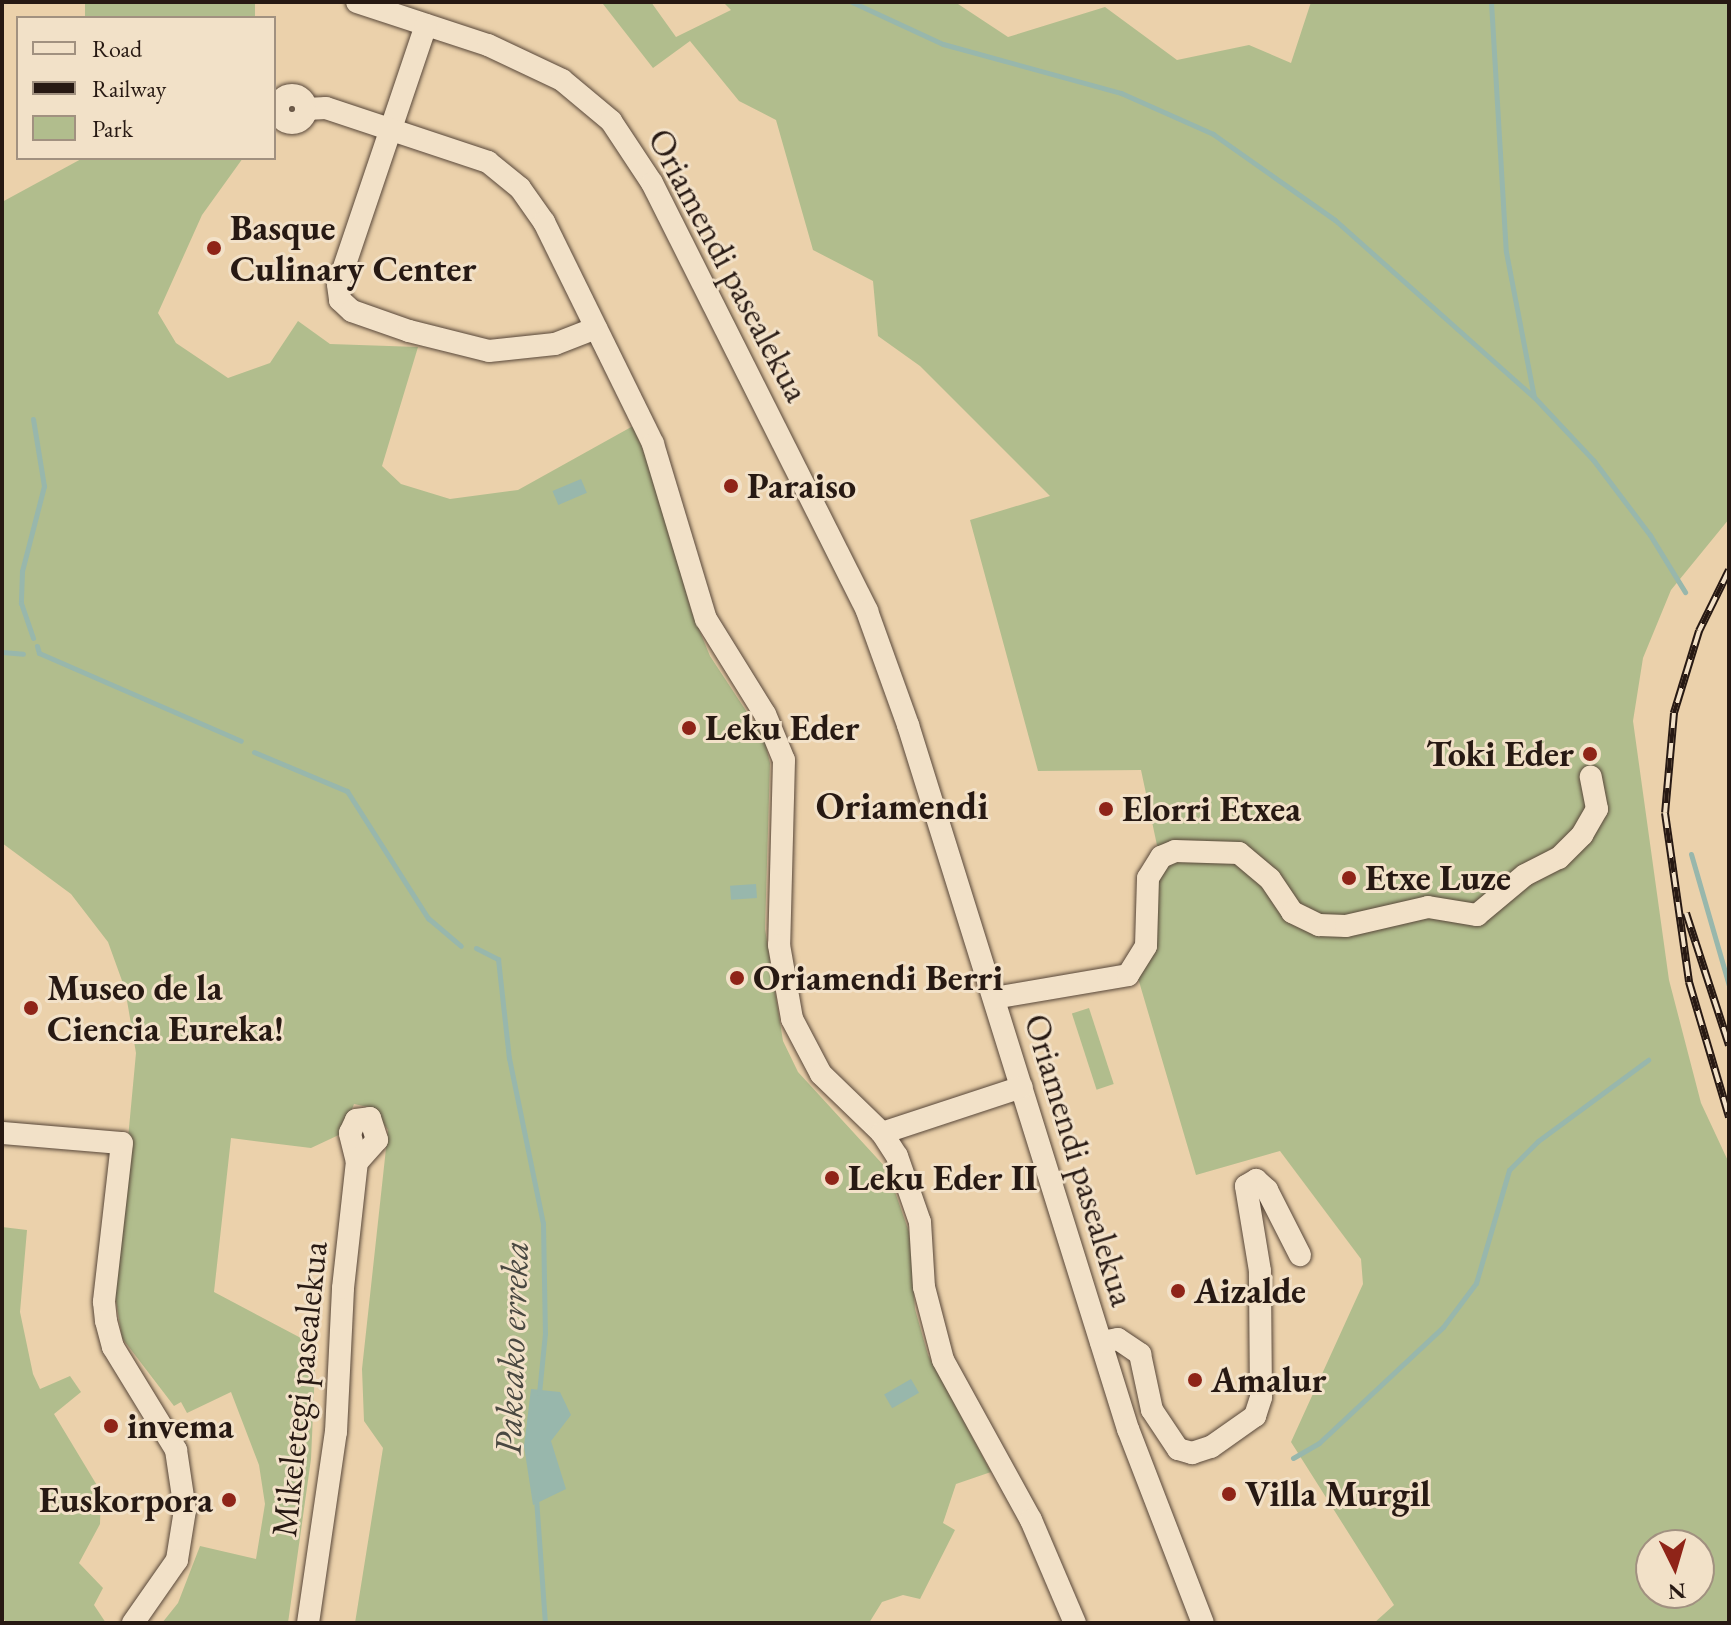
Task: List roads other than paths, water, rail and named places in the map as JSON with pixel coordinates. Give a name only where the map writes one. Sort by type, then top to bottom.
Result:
[{"type":"street","name":"Oriamendi pasealekua","points":[[357,2],[537,64],[585,96],[620,133],[673,223],[867,611]]},
{"type":"street","name":"Oriamendi pasealekua","points":[[394,2],[499,37],[579,75],[616,107],[643,142],[853,552],[867,611],[994,998],[1128,1429],[1203,1623]]},
{"type":"street","points":[[394,2],[426,25],[499,37]]},
{"type":"street","points":[[426,25],[338,285],[340,300],[352,311],[409,331],[489,351],[555,344],[596,328]]},
{"type":"street","points":[[306,109],[326,108],[504,171],[533,203],[662,467],[706,619],[765,714],[784,760],[778,917],[792,1019],[821,1074],[882,1133],[912,1192],[930,1318],[943,1360],[1031,1520],[1075,1623]]},
{"type":"street","name":"Oriamendi pasealekua","points":[[994,998],[1128,975],[1146,946],[1148,878],[1161,857],[1175,851],[1239,853],[1270,879],[1292,912],[1319,925],[1346,926],[1428,907],[1477,915],[1525,875],[1559,858],[1582,835],[1597,809],[1591,777]]},
{"type":"street","points":[[882,1133],[1022,1087]]},
{"type":"street","points":[[2,1133],[122,1143],[105,1288],[106,1321],[113,1347],[176,1450],[185,1510],[177,1560],[133,1623]]},
{"type":"street","name":"Mikeletegi pasealekua","points":[[308,1623],[336,1432],[343,1288],[357,1162]]},
{"type":"street","name":"Oriamendi pasealekua","points":[[1101,1342],[1118,1339],[1140,1354],[1152,1410],[1178,1449],[1192,1453],[1211,1447],[1255,1416],[1261,1397],[1260,1271],[1246,1186],[1256,1180],[1267,1190],[1300,1255]]},
{"type":"water","points":[[581,479],[587,493],[558,505],[552,491]]},
{"type":"water","points":[[756,884],[757,898],[731,900],[730,886]]},
{"type":"water","points":[[911,1379],[919,1393],[892,1408],[884,1394]]},
{"type":"water","points":[[531,1389],[560,1392],[571,1415],[551,1441],[566,1489],[533,1505],[524,1446]]},
{"type":"waterway","points":[[852,2],[943,44],[1121,93],[1213,134],[1335,220],[1534,397],[1594,461],[1650,535],[1685,592]]},
{"type":"waterway","points":[[1491,2],[1506,252],[1534,397]]},
{"type":"waterway","points":[[33,419],[44,486],[22,571],[21,603],[33,638]]},
{"type":"waterway","name":"Pakeako erreka","points":[[37,646],[39,653],[241,741]]},
{"type":"waterway","points":[[2,652],[23,654]]},
{"type":"waterway","name":"Pakeako erreka","points":[[254,752],[347,791],[428,918],[461,946]]},
{"type":"waterway","points":[[1691,854],[1729,986]]},
{"type":"waterway","name":"Pakeako erreka","points":[[476,948],[498,959],[509,1058],[543,1223],[545,1333],[539,1393]]},
{"type":"waterway","points":[[1293,1458],[1319,1443],[1443,1327],[1476,1283],[1509,1170],[1538,1141],[1648,1060]]},
{"type":"waterway","name":"Pakeako erreka","points":[[536,1498],[545,1623]]},
{"type":"railway","points":[[1729,570],[1699,631],[1674,713],[1665,813],[1689,982],[1729,1117]]},
{"type":"railway","points":[[1686,913],[1729,1045]]},
{"type":"place","name":"Basque Culinary Center","points":[[214,248]]},
{"type":"place","name":"Paraiso","points":[[731,486]]},
{"type":"place","name":"Leku Eder","points":[[689,728]]},
{"type":"place","name":"Toki Eder","points":[[1590,754]]},
{"type":"place","name":"Elorri Etxea","points":[[1106,809]]},
{"type":"place","name":"Etxe Luze","points":[[1349,878]]},
{"type":"place","name":"Oriamendi Berri","points":[[737,978]]},
{"type":"place","name":"Museo de la Ciencia Eureka!","points":[[31,1008]]},
{"type":"place","name":"Leku Eder II","points":[[832,1178]]},
{"type":"place","name":"Aizalde","points":[[1178,1291]]},
{"type":"place","name":"Amalur","points":[[1195,1380]]},
{"type":"place","name":"invema","points":[[111,1426]]},
{"type":"place","name":"Villa Murgil","points":[[1229,1494]]},
{"type":"place","name":"Euskorpora","points":[[229,1500]]},
{"type":"district","name":"Oriamendi","points":[[902,806]]}]
